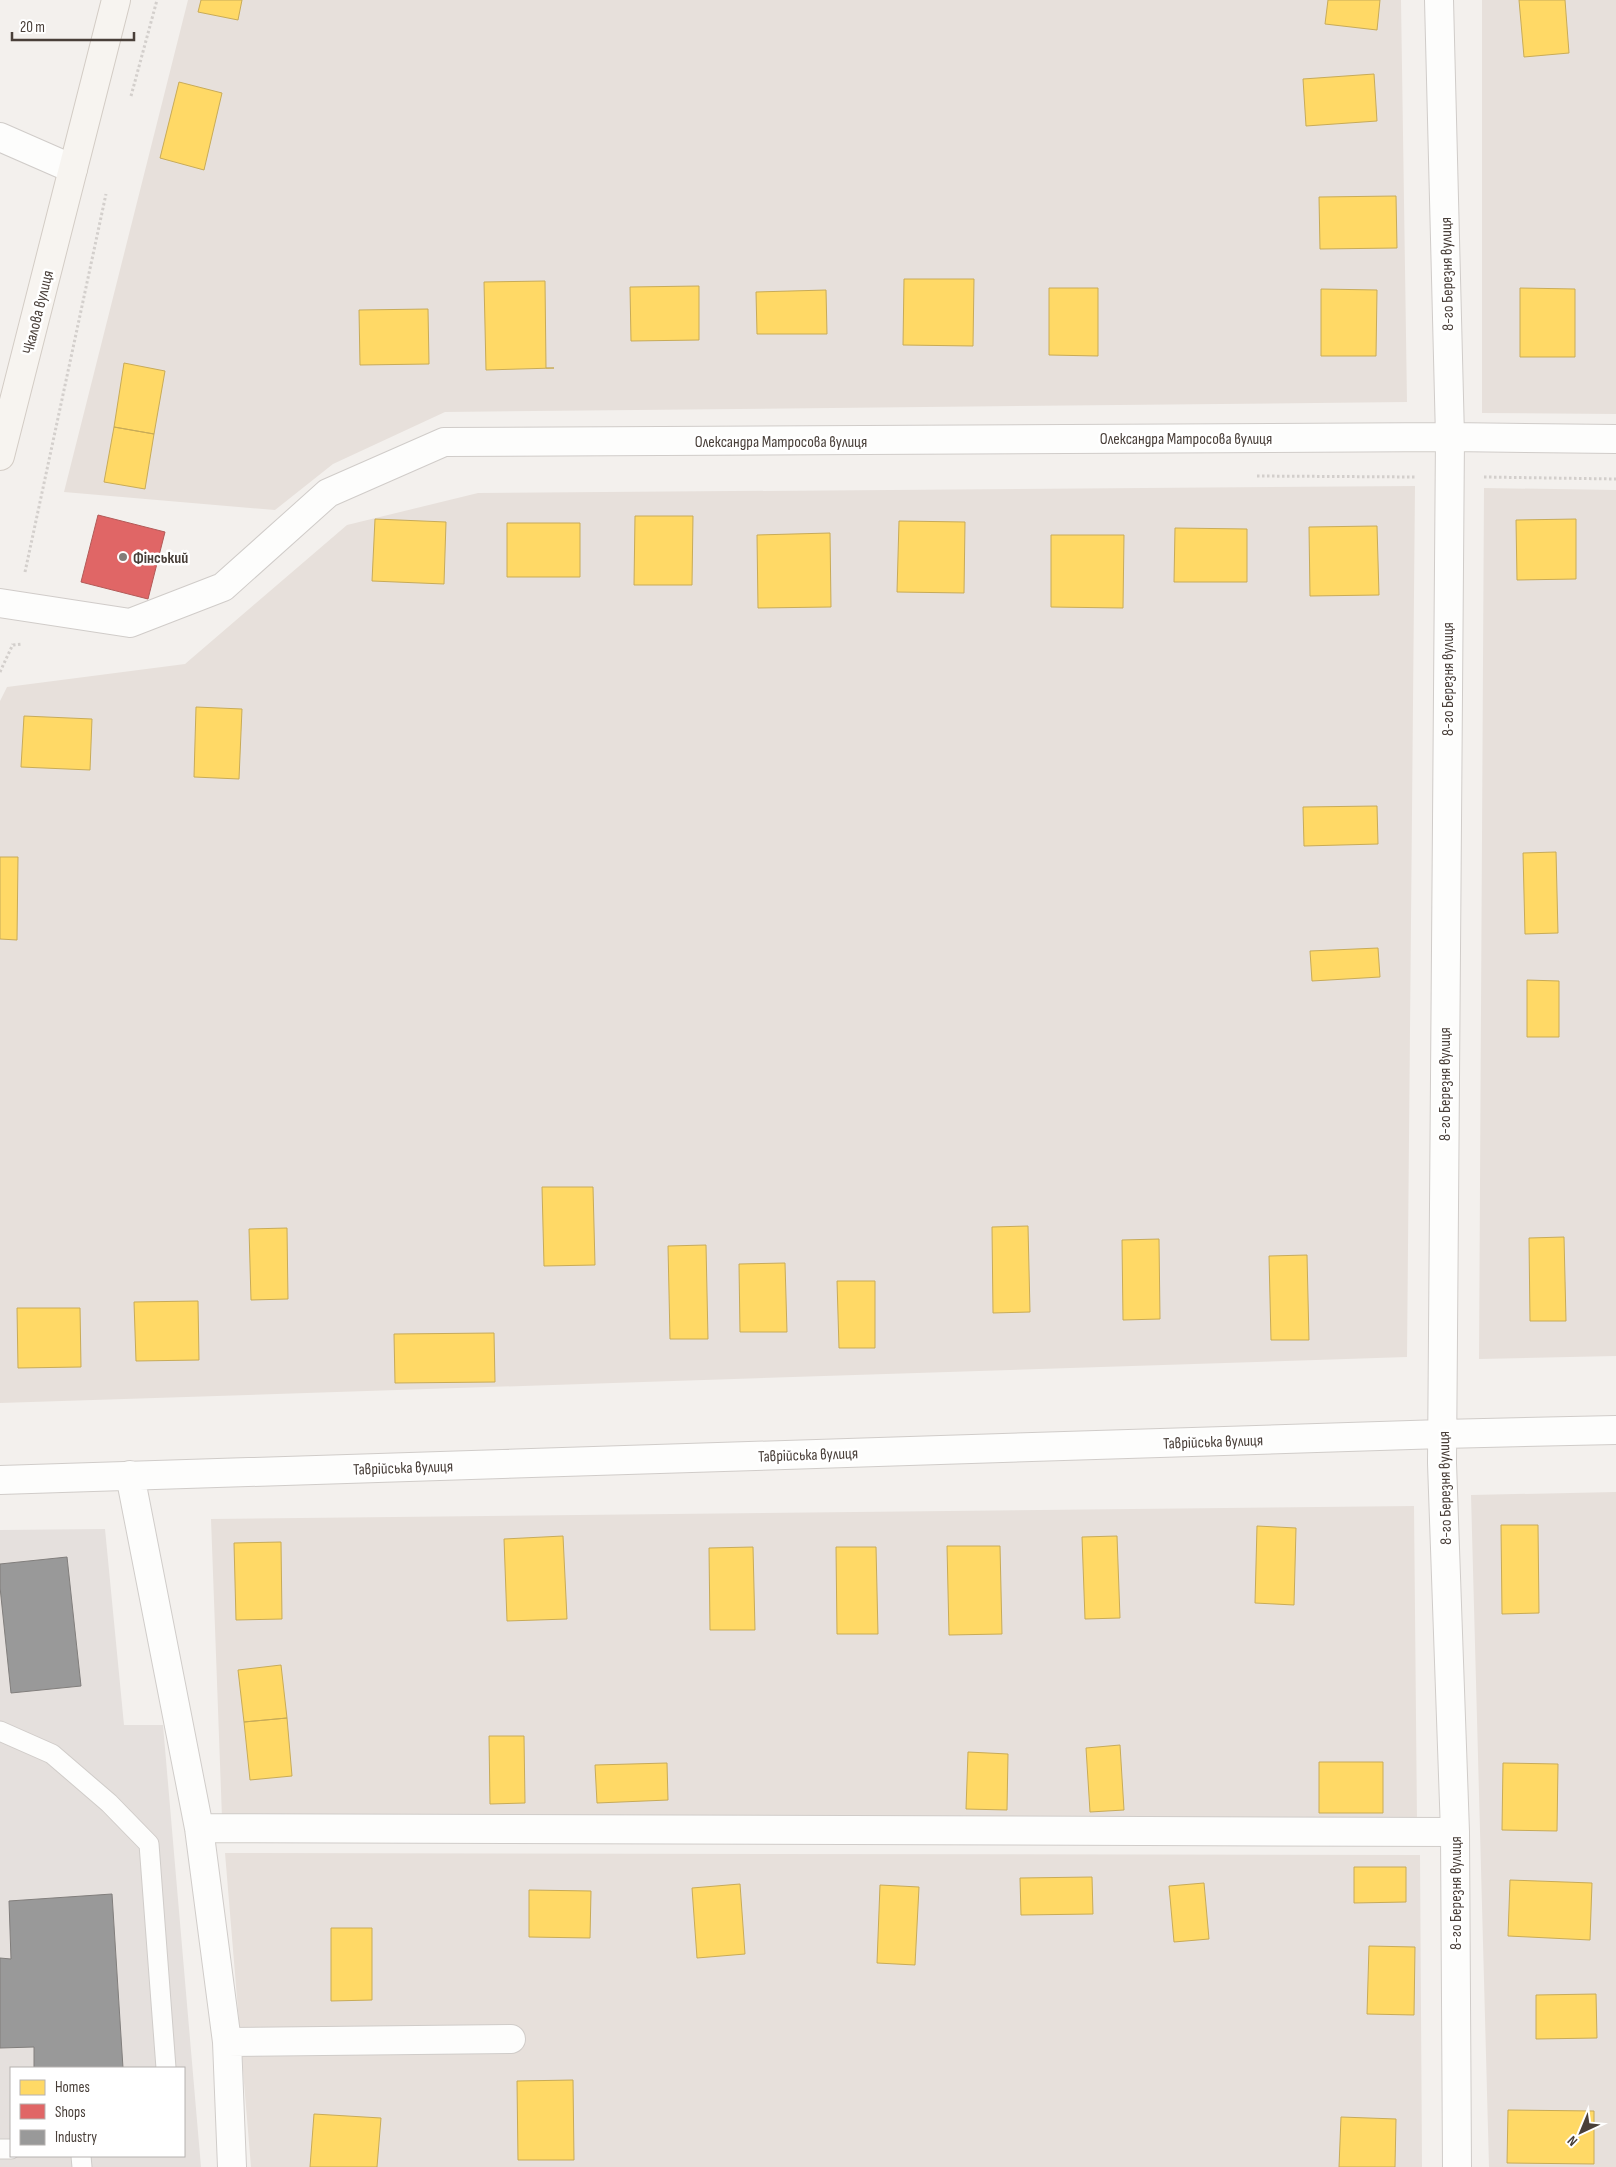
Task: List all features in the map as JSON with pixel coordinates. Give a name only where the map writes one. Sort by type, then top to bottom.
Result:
[{"type":"main road","name":"Чкалова вулиця","points":[[0,456],[116,0]]},
{"type":"street","name":"8-го Березня вулиця","points":[[1439,0],[1450,437],[1448,477],[1442,1434],[1455,1832],[1457,2167]]},
{"type":"street","points":[[0,137],[73,169]]},
{"type":"street","name":"Олександра Матросова вулиця","points":[[9,604],[130,623],[223,587],[328,493],[444,442],[1450,437],[1616,439]]},
{"type":"street","name":"Таврійська вулиця","points":[[0,1480],[1616,1430]]},
{"type":"street","points":[[130,1475],[199,1828],[228,2042],[232,2167]]},
{"type":"street","points":[[199,1828],[1455,1832]]},
{"type":"street","points":[[228,2042],[510,2039]]},
{"type":"lane","points":[[0,1731],[52,1754],[109,1803],[149,1844],[166,2067]]},
{"type":"path","points":[[149,29],[157,0]]},
{"type":"path","points":[[0,672],[13,644],[9,604],[107,189]]},
{"type":"path","points":[[1249,476],[1616,479]]},
{"type":"path","points":[[13,644],[23,644]]},
{"type":"shaded area","points":[[188,0],[1401,0],[1407,402],[445,412],[333,464],[275,510],[64,492]]},
{"type":"shaded area","points":[[1482,0],[1616,0],[1616,414],[1482,413]]},
{"type":"shaded area","points":[[1415,486],[1407,1357],[0,1403],[0,701],[7,687],[185,664],[347,525],[478,493]]},
{"type":"shaded area","points":[[1484,488],[1616,490],[1616,1356],[1479,1359]]},
{"type":"shaded area","points":[[1616,1492],[1616,2167],[1489,2167],[1471,1495]]},
{"type":"shaded area","points":[[1414,1506],[1417,1822],[222,1818],[211,1519]]},
{"type":"shaded area","points":[[105,1529],[124,1725],[163,1725],[201,2167],[0,2167],[0,1530]]},
{"type":"shaded area","points":[[225,1853],[1420,1855],[1422,2167],[251,2167]]},
{"type":"building: Homes","points":[[201,0],[242,0],[238,20],[198,12]]},
{"type":"building: Homes","points":[[1328,0],[1380,0],[1377,30],[1325,24]]},
{"type":"building: Homes","points":[[1519,0],[1565,0],[1569,53],[1524,57]]},
{"type":"building: Homes","points":[[1374,74],[1377,121],[1306,126],[1303,79]]},
{"type":"building: Homes","points":[[179,82],[222,93],[204,170],[160,158]]},
{"type":"building: Homes","points":[[1396,196],[1397,248],[1320,249],[1319,197]]},
{"type":"building: Homes","points":[[904,279],[974,279],[973,346],[903,345]]},
{"type":"building: Homes","points":[[545,281],[546,368],[554,368],[486,370],[484,282]]},
{"type":"building: Homes","points":[[699,286],[699,340],[631,341],[630,287]]},
{"type":"building: Homes","points":[[1049,288],[1098,288],[1098,356],[1049,355]]},
{"type":"building: Homes","points":[[1520,288],[1575,289],[1575,357],[1520,357]]},
{"type":"building: Homes","points":[[1321,289],[1377,290],[1376,356],[1321,356]]},
{"type":"building: Homes","points":[[826,290],[827,334],[757,334],[756,292]]},
{"type":"building: Homes","points":[[428,309],[429,364],[360,365],[359,310]]},
{"type":"building: Homes","points":[[124,363],[165,371],[154,434],[114,427]]},
{"type":"building: Homes","points":[[114,427],[154,434],[145,489],[104,482]]},
{"type":"building: Homes","points":[[635,516],[693,516],[692,585],[634,585]]},
{"type":"building: Homes","points":[[375,519],[446,522],[444,584],[372,581]]},
{"type":"building: Homes","points":[[1576,519],[1576,579],[1517,580],[1516,520]]},
{"type":"building: Homes","points":[[899,521],[965,522],[964,593],[897,592]]},
{"type":"building: Homes","points":[[507,523],[580,523],[580,577],[507,577]]},
{"type":"building: Homes","points":[[1377,526],[1379,595],[1310,596],[1309,527]]},
{"type":"building: Homes","points":[[1175,528],[1247,529],[1247,582],[1174,582]]},
{"type":"building: Homes","points":[[830,533],[831,607],[758,608],[757,535]]},
{"type":"building: Homes","points":[[1051,535],[1124,535],[1123,608],[1051,607]]},
{"type":"building: Homes","points":[[196,707],[242,709],[239,779],[194,777]]},
{"type":"building: Homes","points":[[24,716],[92,719],[90,770],[21,767]]},
{"type":"building: Homes","points":[[1377,806],[1378,844],[1304,846],[1303,807]]},
{"type":"building: Homes","points":[[1556,852],[1558,933],[1525,934],[1523,853]]},
{"type":"building: Homes","points":[[0,857],[18,857],[17,940],[0,939]]},
{"type":"building: Homes","points":[[1378,948],[1380,977],[1312,981],[1310,951]]},
{"type":"building: Homes","points":[[1527,980],[1559,981],[1559,1037],[1527,1037]]},
{"type":"building: Homes","points":[[542,1187],[593,1187],[595,1265],[544,1266]]},
{"type":"building: Homes","points":[[1028,1226],[1030,1312],[993,1313],[992,1227]]},
{"type":"building: Homes","points":[[287,1228],[288,1299],[251,1300],[249,1229]]},
{"type":"building: Homes","points":[[1564,1237],[1566,1321],[1530,1321],[1529,1238]]},
{"type":"building: Homes","points":[[1159,1239],[1160,1319],[1123,1320],[1122,1240]]},
{"type":"building: Homes","points":[[706,1245],[708,1339],[670,1339],[668,1246]]},
{"type":"building: Homes","points":[[1307,1255],[1309,1340],[1271,1340],[1269,1256]]},
{"type":"building: Homes","points":[[785,1263],[787,1332],[740,1332],[739,1264]]},
{"type":"building: Homes","points":[[837,1281],[875,1281],[875,1348],[839,1348]]},
{"type":"building: Homes","points":[[198,1301],[199,1360],[136,1361],[134,1302]]},
{"type":"building: Homes","points":[[17,1308],[80,1308],[81,1367],[18,1368]]},
{"type":"building: Homes","points":[[494,1333],[495,1382],[395,1383],[394,1334]]},
{"type":"building: Homes","points":[[1501,1525],[1538,1525],[1539,1613],[1502,1614]]},
{"type":"building: Homes","points":[[1257,1526],[1296,1528],[1294,1605],[1255,1603]]},
{"type":"building: Homes","points":[[563,1536],[567,1619],[507,1621],[504,1539]]},
{"type":"building: Homes","points":[[1117,1536],[1120,1618],[1085,1619],[1082,1537]]},
{"type":"building: Homes","points":[[281,1542],[282,1619],[236,1620],[234,1543]]},
{"type":"building: Homes","points":[[947,1546],[1000,1546],[1002,1634],[949,1635]]},
{"type":"building: Homes","points":[[753,1547],[755,1630],[710,1630],[709,1548]]},
{"type":"building: Homes","points":[[836,1547],[876,1547],[878,1634],[837,1634]]},
{"type":"building: Homes","points":[[281,1665],[287,1718],[244,1722],[238,1670]]},
{"type":"building: Homes","points":[[287,1718],[292,1776],[250,1780],[244,1722]]},
{"type":"building: Homes","points":[[489,1736],[524,1736],[525,1803],[490,1804]]},
{"type":"building: Homes","points":[[1120,1745],[1124,1810],[1090,1812],[1086,1748]]},
{"type":"building: Homes","points":[[968,1752],[1008,1754],[1007,1810],[966,1809]]},
{"type":"building: Homes","points":[[1319,1762],[1383,1762],[1383,1813],[1319,1813]]},
{"type":"building: Homes","points":[[667,1763],[668,1800],[597,1803],[595,1765]]},
{"type":"building: Homes","points":[[1503,1763],[1558,1764],[1557,1831],[1502,1830]]},
{"type":"building: Homes","points":[[1354,1867],[1406,1867],[1406,1902],[1354,1903]]},
{"type":"building: Homes","points":[[1092,1877],[1093,1914],[1021,1915],[1020,1878]]},
{"type":"building: Homes","points":[[1510,1880],[1592,1883],[1590,1940],[1508,1936]]},
{"type":"building: Homes","points":[[1204,1883],[1209,1939],[1174,1942],[1169,1886]]},
{"type":"building: Homes","points":[[740,1884],[745,1954],[697,1958],[692,1888]]},
{"type":"building: Homes","points":[[880,1885],[919,1887],[915,1965],[877,1963]]},
{"type":"building: Homes","points":[[529,1890],[591,1891],[590,1938],[529,1937]]},
{"type":"building: Homes","points":[[331,1928],[372,1928],[372,2000],[331,2001]]},
{"type":"building: Homes","points":[[1369,1946],[1415,1947],[1414,2015],[1367,2014]]},
{"type":"building: Homes","points":[[1596,1994],[1597,2038],[1536,2039],[1536,1995]]},
{"type":"building: Homes","points":[[573,2080],[574,2160],[518,2160],[517,2081]]},
{"type":"building: Homes","points":[[1508,2110],[1594,2111],[1594,2164],[1507,2163]]},
{"type":"building: Homes","points":[[314,2114],[381,2118],[377,2167],[310,2167]]},
{"type":"building: Homes","points":[[1341,2117],[1396,2119],[1395,2167],[1339,2167]]},
{"type":"building: Shops","name":"Фінський","points":[[98,515],[165,532],[148,599],[81,582]]},
{"type":"building: Industry","points":[[67,1557],[81,1686],[11,1693],[0,1587],[0,1564]]},
{"type":"building: Industry","points":[[112,1894],[123,2067],[34,2067],[34,2047],[0,2048],[0,1958],[11,1959],[9,1901]]},
{"type":"place","name":"Фінський","points":[[123,557]]}]
